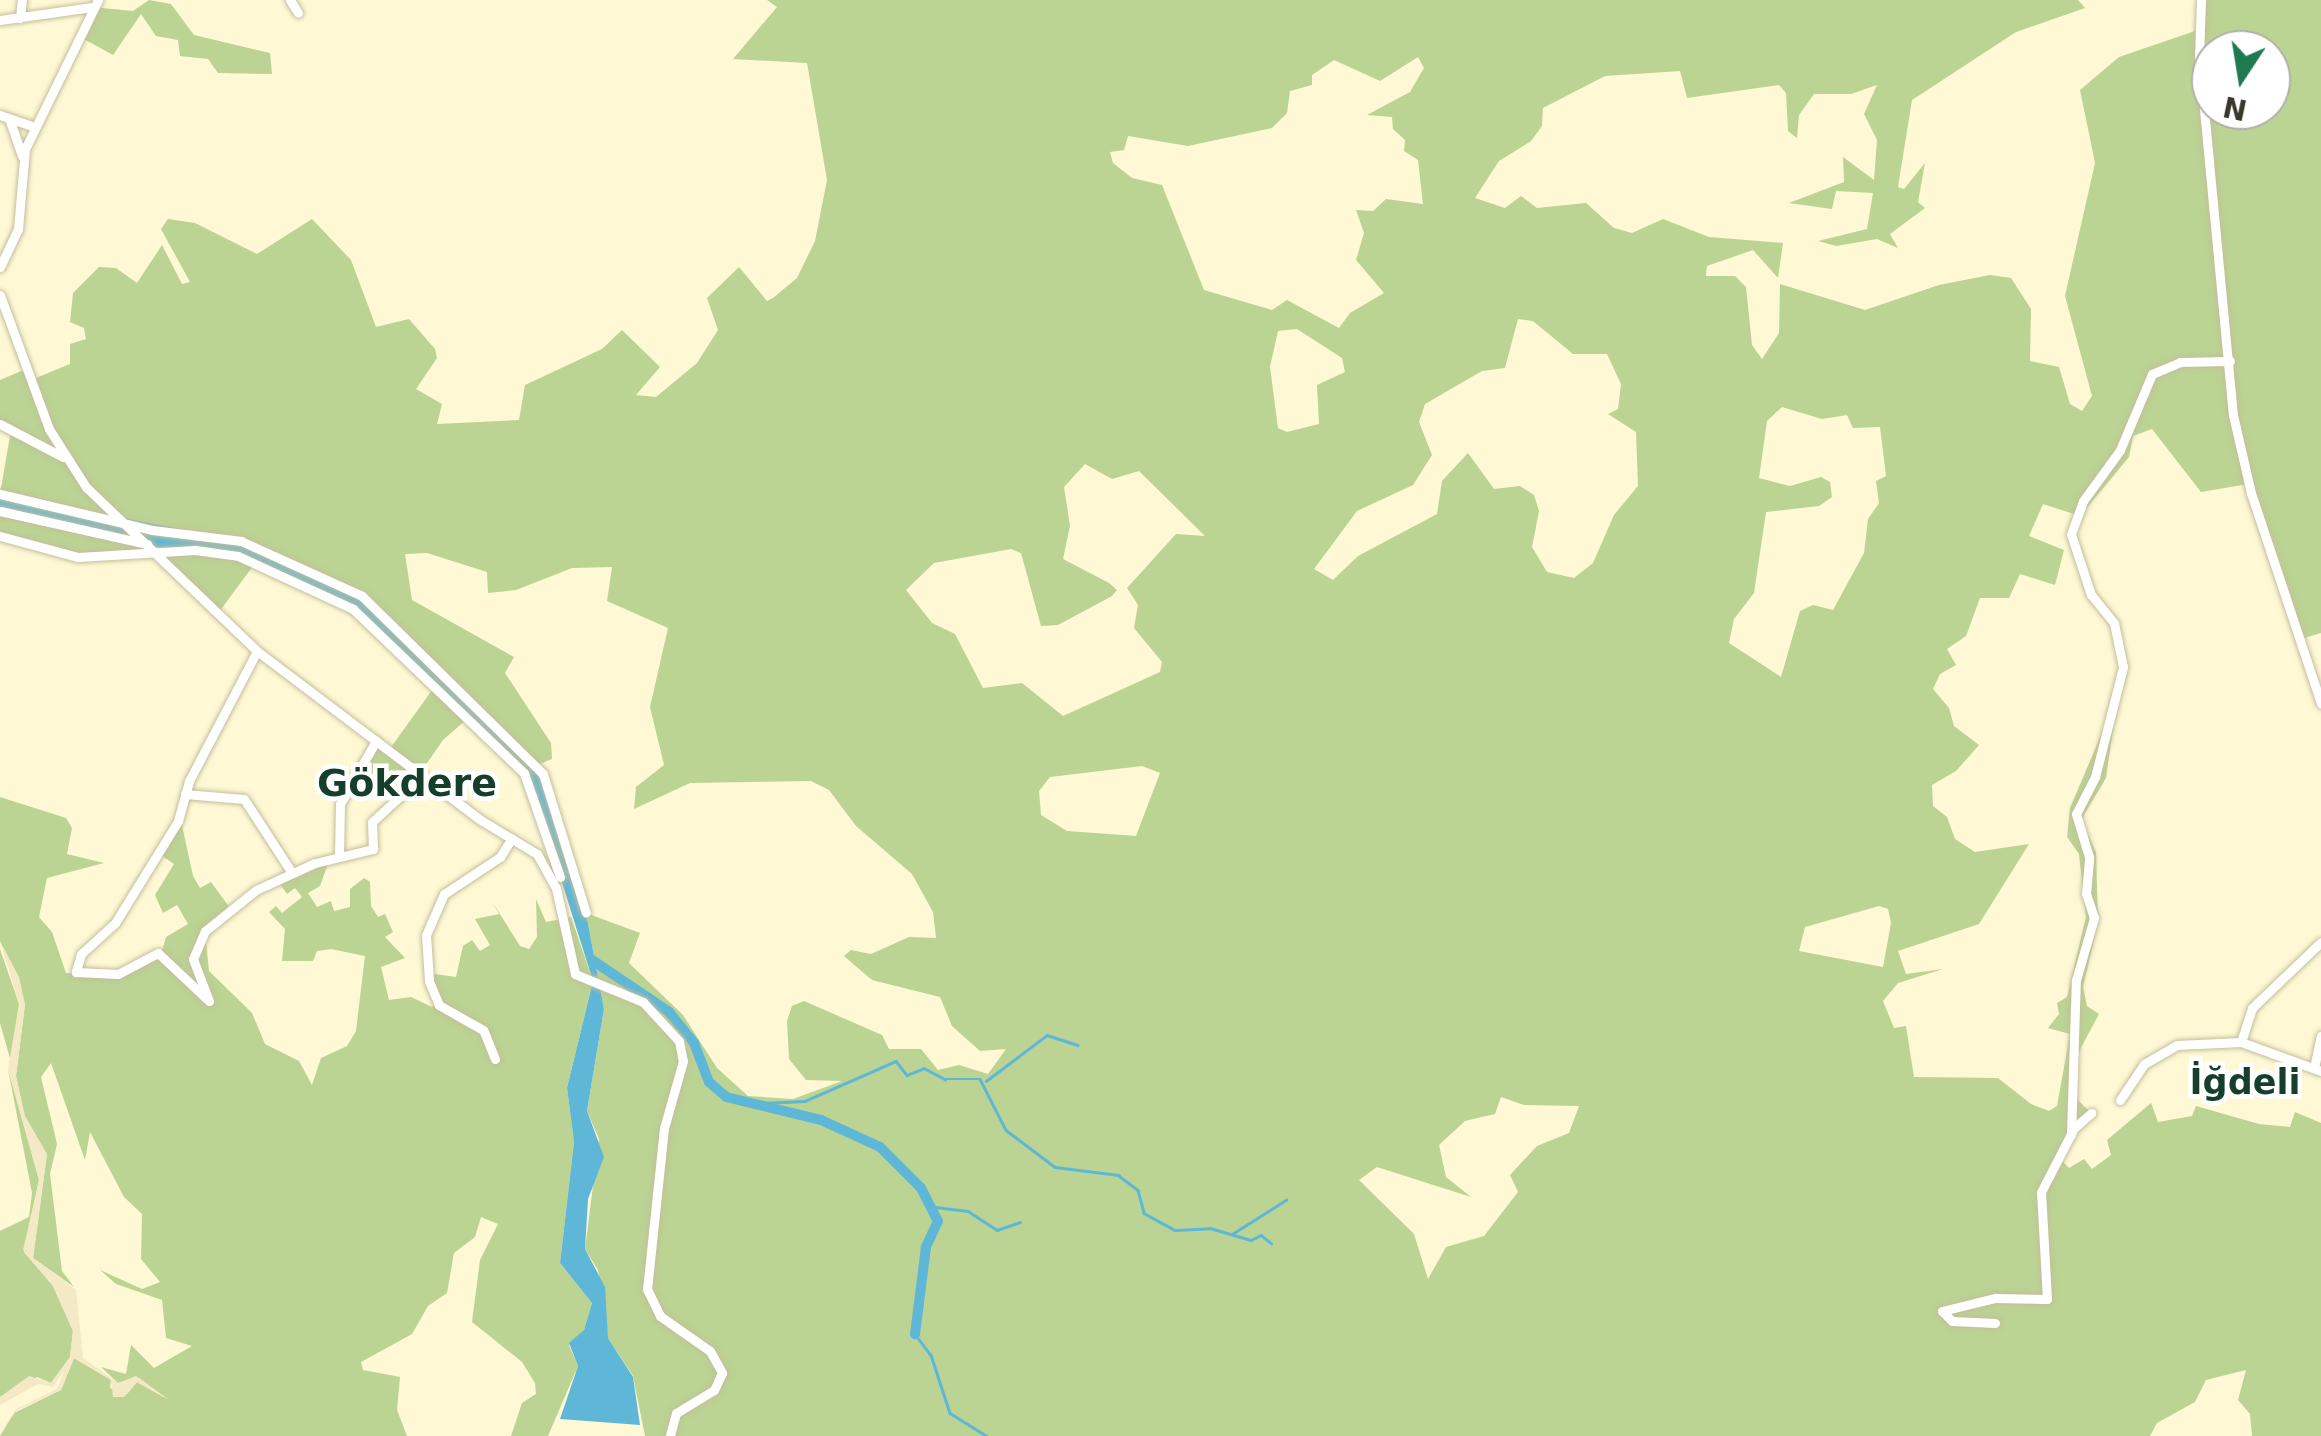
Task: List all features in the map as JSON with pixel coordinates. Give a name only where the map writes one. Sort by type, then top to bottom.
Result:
[{"type":"street","points":[[20,18],[22,0]]},
{"type":"street","points":[[62,0],[66,11]]},
{"type":"street","points":[[290,0],[298,13]]},
{"type":"street","points":[[2200,0],[2214,248],[2248,483],[2321,704]]},
{"type":"street","points":[[0,20],[95,4]]},
{"type":"street","points":[[0,267],[18,229],[23,162],[34,127],[95,4]]},
{"type":"street","points":[[5,118],[34,127]]},
{"type":"street","points":[[5,118],[23,162]]},
{"type":"street","points":[[0,295],[38,405],[66,459],[94,494],[135,528],[257,651],[564,876]]},
{"type":"street","points":[[2070,1135],[2076,980],[2094,918],[2086,894],[2089,857],[2076,814],[2095,778],[2123,667],[2114,624],[2093,600],[2070,534],[2084,502],[2120,450],[2152,374],[2180,362],[2230,361]]},
{"type":"street","points":[[0,424],[66,459]]},
{"type":"street","points":[[0,494],[135,528],[242,541],[312,579],[364,617],[524,773],[564,876],[586,912]]},
{"type":"street","points":[[0,510],[146,543]]},
{"type":"street","points":[[0,536],[78,557],[238,556],[312,579],[374,605],[530,757],[553,795],[564,876],[559,900],[575,974],[643,1002],[682,1048],[662,1138],[648,1289],[660,1316],[710,1351],[722,1373],[714,1390],[676,1413],[670,1436]]},
{"type":"street","points":[[257,651],[185,794],[178,820],[122,912],[81,954],[76,972],[118,974],[158,954],[209,1001],[194,966],[200,936],[244,896],[292,873],[373,849],[372,822],[423,775]]},
{"type":"street","points":[[339,856],[340,804],[376,741]]},
{"type":"street","points":[[185,794],[244,799],[292,873]]},
{"type":"street","points":[[495,1059],[483,1030],[439,1005],[429,981],[426,934],[444,894],[500,857],[512,838]]},
{"type":"street","points":[[2241,1042],[2252,1008],[2321,942]]},
{"type":"street","points":[[2120,1100],[2134,1074],[2162,1050],[2241,1042],[2318,1069],[2321,1036]]},
{"type":"street","points":[[1995,1323],[1952,1321],[1942,1311],[1996,1298],[2047,1299],[2039,1201],[2070,1135],[2090,1113]]},
{"type":"green space","points":[[149,0],[171,4],[194,35],[270,53],[272,74],[218,73],[208,59],[180,56],[178,40],[156,36],[141,14],[113,55],[82,38],[92,7],[133,11]]},
{"type":"green space","points":[[767,0],[2078,0],[2085,8],[2016,32],[1912,100],[1898,187],[1904,189],[1925,163],[1918,202],[1925,208],[1890,234],[1898,248],[1877,239],[1836,246],[1818,241],[1867,229],[1873,193],[1836,191],[1832,209],[1789,203],[1844,182],[1843,157],[1874,180],[1877,140],[1864,114],[1877,85],[1851,94],[1814,94],[1799,115],[1797,138],[1788,131],[1786,93],[1779,85],[1687,98],[1680,71],[1605,76],[1543,108],[1542,126],[1531,141],[1499,161],[1475,198],[1505,208],[1521,196],[1537,208],[1586,203],[1614,228],[1632,233],[1663,219],[1709,237],[1783,243],[1778,278],[1753,250],[1707,266],[1706,276],[1735,276],[1746,287],[1752,345],[1762,359],[1779,333],[1780,284],[1865,310],[1939,285],[1990,275],[2011,278],[2031,309],[2030,361],[2059,367],[2070,404],[2082,411],[2092,396],[2065,296],[2095,163],[2080,90],[2119,57],[2191,32],[2191,130],[2291,130],[2291,30],[2198,30],[2201,0],[2321,0],[2321,633],[2301,639],[2248,484],[2201,492],[2152,429],[2133,436],[2129,457],[2080,516],[2043,504],[2029,536],[2064,550],[2055,585],[2020,574],[2009,598],[1980,598],[1966,636],[1947,649],[1956,665],[1940,674],[1933,689],[1949,708],[1954,726],[1979,745],[1956,771],[1932,785],[1933,806],[1947,817],[1955,839],[1975,852],[2029,844],[1979,924],[1898,951],[1906,974],[1943,969],[1898,983],[1883,1001],[1894,1028],[1906,1026],[1914,1077],[1998,1078],[2031,1104],[2049,1111],[2057,1106],[2070,1034],[2048,1028],[2059,1014],[2057,1003],[2067,997],[2086,917],[2079,854],[2067,837],[2070,808],[2118,695],[2106,778],[2081,820],[2096,852],[2098,923],[2083,987],[2087,1006],[2099,1014],[2076,1057],[2073,1095],[2091,1113],[2077,1123],[2059,1158],[2069,1168],[2084,1159],[2092,1169],[2111,1155],[2107,1140],[2151,1103],[2158,1122],[2192,1116],[2196,1106],[2259,1124],[2290,1127],[2295,1112],[2321,1123],[2321,1436],[2252,1436],[2250,1414],[2238,1400],[2246,1370],[2206,1380],[2195,1402],[2157,1423],[2150,1436],[645,1436],[633,1376],[608,1338],[598,1270],[585,1249],[599,1139],[587,1111],[604,1009],[586,913],[640,933],[629,963],[683,1015],[717,1068],[748,1096],[793,1099],[842,1081],[806,1080],[789,1059],[787,1021],[792,1006],[804,1001],[882,1035],[889,1049],[921,1049],[938,1070],[959,1065],[988,1074],[1006,1049],[980,1051],[952,1026],[940,997],[872,980],[844,956],[851,950],[871,954],[909,937],[936,938],[933,912],[912,874],[856,826],[829,790],[811,781],[690,783],[634,809],[636,787],[664,765],[650,707],[668,628],[607,601],[612,567],[572,568],[516,590],[488,593],[487,572],[427,553],[405,554],[412,600],[514,657],[505,673],[551,743],[552,759],[537,765],[373,605],[152,530],[0,494],[11,430],[0,424],[0,380],[26,369],[31,380],[70,364],[70,344],[86,339],[84,328],[70,322],[73,293],[99,267],[116,268],[137,283],[162,245],[182,284],[190,282],[161,229],[168,219],[195,223],[257,254],[312,219],[351,260],[376,327],[409,319],[435,349],[437,358],[416,389],[442,404],[437,424],[519,420],[525,385],[602,349],[622,330],[660,367],[636,395],[656,397],[697,363],[718,330],[707,298],[739,267],[767,301],[773,298],[797,278],[815,241],[827,180],[807,63],[733,59],[777,7]],"holes":[[[1418,57],[1424,68],[1410,92],[1367,115],[1392,117],[1393,129],[1405,140],[1404,151],[1418,160],[1423,204],[1386,199],[1373,211],[1356,210],[1364,233],[1356,260],[1384,293],[1350,313],[1339,328],[1287,300],[1272,310],[1204,290],[1162,185],[1132,178],[1113,163],[1110,152],[1124,150],[1128,136],[1188,146],[1272,128],[1287,113],[1290,91],[1312,85],[1312,75],[1334,60],[1380,81]],[[1518,319],[1533,321],[1573,354],[1607,354],[1621,384],[1618,409],[1608,414],[1636,432],[1638,486],[1614,515],[1593,563],[1574,578],[1547,572],[1532,547],[1539,511],[1534,495],[1520,486],[1494,489],[1468,453],[1442,481],[1437,514],[1358,556],[1333,580],[1314,569],[1357,511],[1413,485],[1432,455],[1419,422],[1425,404],[1482,371],[1505,368]],[[1297,329],[1342,358],[1345,372],[1317,385],[1319,424],[1287,432],[1278,428],[1270,367],[1278,331]],[[1782,407],[1822,419],[1847,415],[1853,428],[1880,427],[1886,476],[1876,481],[1879,503],[1868,519],[1864,553],[1833,610],[1813,605],[1800,611],[1781,677],[1729,643],[1734,619],[1754,593],[1766,512],[1819,506],[1832,497],[1830,482],[1821,477],[1790,486],[1759,478],[1767,421]],[[1085,464],[1112,479],[1139,471],[1205,536],[1176,534],[1127,588],[1138,605],[1134,628],[1162,662],[1160,672],[1063,716],[1022,683],[983,688],[955,634],[932,623],[906,590],[934,563],[1011,549],[1021,553],[1041,626],[1058,625],[1112,596],[1117,590],[1109,583],[1063,559],[1070,526],[1064,487]],[[1142,766],[1160,773],[1136,836],[1067,831],[1041,815],[1039,791],[1050,777]],[[1879,906],[1888,909],[1891,923],[1883,967],[1799,951],[1805,927]],[[1501,1097],[1524,1105],[1579,1106],[1569,1133],[1537,1146],[1510,1175],[1518,1192],[1484,1236],[1446,1247],[1428,1279],[1414,1234],[1359,1180],[1377,1167],[1471,1197],[1446,1177],[1439,1145],[1465,1121],[1495,1114]]]},
{"type":"green space","points":[[0,511],[138,544],[256,562],[219,612],[158,554],[88,558],[0,536]]},
{"type":"green space","points":[[435,686],[468,718],[443,740],[405,795],[359,766],[376,741],[389,750]]},
{"type":"green space","points":[[0,797],[66,818],[72,828],[67,854],[104,863],[47,878],[39,917],[52,932],[66,973],[107,975],[161,954],[166,937],[188,924],[177,905],[163,913],[155,895],[174,864],[158,853],[180,816],[193,876],[200,888],[211,882],[230,908],[205,931],[209,971],[252,1013],[265,1044],[299,1061],[312,1085],[321,1058],[347,1046],[356,1031],[365,956],[331,949],[317,951],[313,961],[282,961],[285,929],[269,912],[276,906],[282,913],[302,897],[295,888],[287,894],[277,880],[330,858],[320,886],[308,893],[317,907],[331,901],[334,911],[350,907],[350,889],[364,878],[370,882],[371,906],[378,917],[385,914],[393,932],[385,937],[405,958],[381,967],[389,1000],[411,997],[432,1007],[438,1003],[428,973],[456,977],[463,946],[472,940],[480,951],[490,945],[475,919],[499,914],[493,903],[520,946],[529,949],[537,937],[536,899],[546,922],[571,917],[593,981],[567,1088],[574,1142],[560,1263],[592,1303],[584,1330],[569,1345],[578,1366],[548,1436],[511,1436],[522,1403],[536,1394],[535,1383],[522,1362],[472,1322],[480,1260],[498,1224],[481,1217],[475,1237],[454,1253],[447,1293],[428,1306],[412,1334],[361,1362],[363,1370],[400,1377],[397,1410],[407,1436],[0,1436],[14,1413],[61,1390],[74,1358],[111,1380],[110,1388],[127,1394],[137,1382],[167,1399],[139,1378],[118,1383],[101,1367],[126,1374],[131,1345],[154,1368],[192,1346],[166,1338],[162,1300],[116,1284],[100,1270],[142,1289],[160,1282],[141,1259],[142,1214],[124,1197],[90,1132],[85,1160],[51,1063],[41,1077],[57,1144],[50,1174],[62,1271],[74,1287],[33,1258],[47,1154],[26,1124],[16,1076],[25,1005],[0,941]]},
{"type":"green space","points":[[0,949],[19,1004],[11,1062],[0,1023]]},
{"type":"green space","points":[[8,1069],[39,1180],[24,1252],[53,1286],[73,1331],[70,1357],[51,1383],[37,1377],[0,1397],[0,1231],[29,1217],[32,1193]]},
{"type":"sand","points":[[0,941],[19,977],[25,1004],[16,1076],[25,1116],[47,1154],[33,1258],[76,1290],[83,1358],[118,1383],[136,1376],[168,1399],[137,1382],[124,1397],[113,1397],[111,1380],[74,1358],[61,1390],[17,1410],[0,1434],[16,1409],[57,1389],[65,1369],[53,1387],[38,1384],[0,1405],[0,1397],[29,1376],[51,1383],[70,1357],[73,1331],[53,1286],[23,1250],[39,1180],[8,1069],[19,1004]]},
{"type":"water","points":[[0,494],[221,537],[361,596],[543,774],[586,913],[604,1009],[587,1111],[604,1157],[588,1199],[585,1249],[605,1287],[608,1338],[633,1377],[640,1425],[560,1419],[578,1366],[569,1343],[584,1330],[592,1303],[560,1263],[574,1142],[567,1088],[593,981],[530,781],[364,617],[256,562],[138,544],[0,511]]},
{"type":"waterway","points":[[592,960],[669,1012],[694,1043],[709,1082],[726,1097],[821,1120],[880,1147],[921,1188],[938,1221],[926,1247],[915,1334]]},
{"type":"waterway","points":[[986,1081],[1047,1035],[1077,1045]]},
{"type":"waterway","points":[[742,1104],[805,1101],[896,1061],[907,1075],[924,1068],[945,1079],[980,1079],[1006,1130],[1055,1167],[1118,1175],[1138,1190],[1144,1213],[1175,1230],[1210,1228],[1251,1240],[1261,1235],[1271,1243]]},
{"type":"waterway","points":[[1232,1234],[1286,1200]]},
{"type":"waterway","points":[[935,1207],[968,1211],[997,1230],[1020,1222]]},
{"type":"waterway","points":[[915,1334],[931,1355],[950,1413],[987,1436]]},
{"type":"district","name":"Gökdere","points":[[407,784]]},
{"type":"district","name":"İğdeli","points":[[2245,1082]]}]
